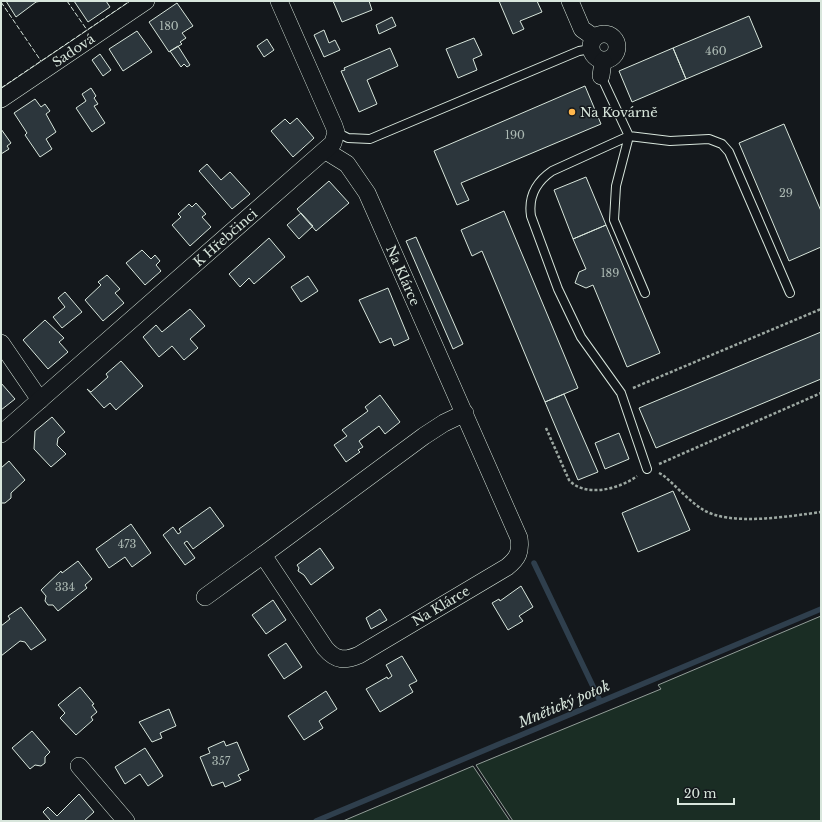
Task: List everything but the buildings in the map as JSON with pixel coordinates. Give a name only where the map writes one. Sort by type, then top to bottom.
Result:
[{"type":"street","name":"Sadová","points":[[1,100],[146,1]]},
{"type":"street","points":[[279,1],[336,132]]},
{"type":"street","points":[[570,1],[582,29],[593,43],[597,59],[602,68],[614,57],[617,52],[616,40],[612,36],[606,34],[593,43]]},
{"type":"street","name":"K Hřebčinci","points":[[1,434],[326,151],[333,143],[336,132]]},
{"type":"street","name":"Na Klárce","points":[[263,555],[325,648],[335,658],[346,660],[360,654],[507,567],[519,555],[519,538],[367,192],[347,164],[326,151]]},
{"type":"street","points":[[1,343],[40,400]]},
{"type":"street","points":[[205,598],[424,436],[444,423],[465,413]]},
{"type":"street","points":[[79,766],[126,821]]},
{"type":"lane","points":[[336,132],[348,138],[370,139],[579,51],[593,43]]},
{"type":"lane","points":[[602,68],[629,136],[616,186],[614,220],[645,293]]},
{"type":"lane","points":[[647,469],[621,393],[581,337],[565,303],[530,216],[529,203],[541,179],[552,171],[629,136],[670,141],[709,139],[722,144],[729,152],[790,293]]},
{"type":"path","points":[[621,393],[821,309]]},
{"type":"path","points":[[546,428],[569,480],[574,486],[585,490],[606,489],[632,480],[647,469],[821,392]]},
{"type":"path","points":[[647,469],[663,475],[703,510],[722,517],[764,518],[821,512]]},
{"type":"green space","points":[[821,616],[821,821],[513,821],[476,765],[661,689],[658,685]]},
{"type":"green space","points":[[473,766],[510,821],[343,821]]},
{"type":"waterway","points":[[534,563],[600,701]]},
{"type":"waterway","name":"Mnětický potok","points":[[316,821],[821,609]]},
{"type":"fence","points":[[67,1],[87,30]]},
{"type":"fence","points":[[1,88],[130,1]]},
{"type":"fence","points":[[1,2],[41,61]]},
{"type":"place","name":"Na Kovárně","points":[[572,112]]}]
